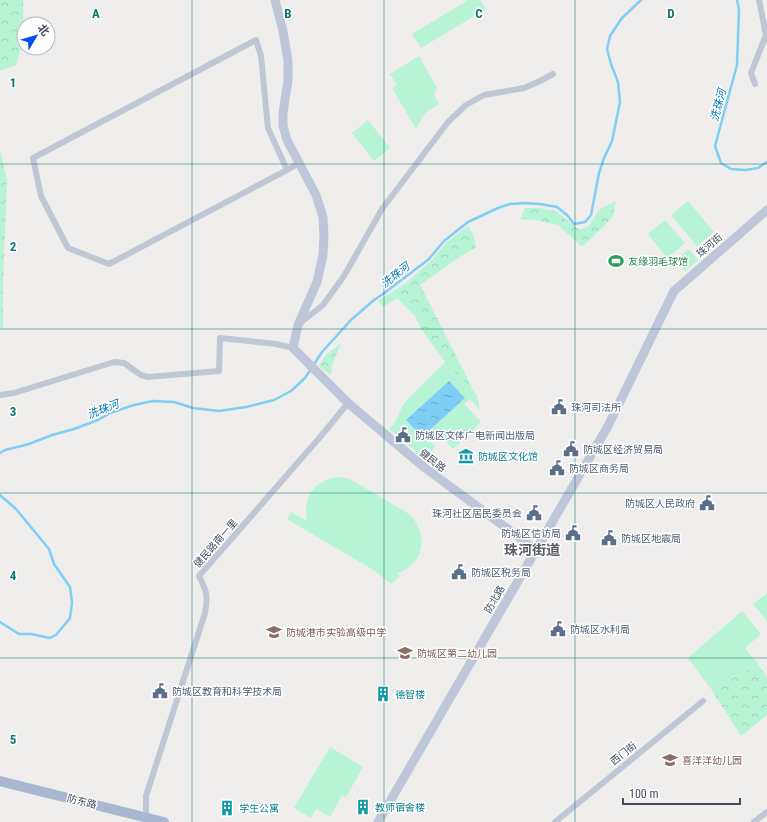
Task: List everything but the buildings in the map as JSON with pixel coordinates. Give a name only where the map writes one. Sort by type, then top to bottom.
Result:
[{"type":"main road","name":"防东路","points":[[0,781],[146,820],[164,822]]},
{"type":"street","points":[[0,395],[14,393],[114,362],[124,363],[141,375],[148,377],[220,371],[220,338],[276,344],[293,348],[298,325],[317,282],[323,255],[324,236],[322,217],[316,195],[287,140],[283,126],[283,113],[288,80],[288,61],[283,31],[275,0]]},
{"type":"street","points":[[755,84],[751,73],[766,35],[759,0]]},
{"type":"street","points":[[286,170],[268,128],[261,56],[256,40],[32,158],[41,196],[68,248],[109,264],[286,170],[299,163]]},
{"type":"street","points":[[298,325],[323,304],[344,276],[382,209],[448,122],[466,105],[484,95],[524,88],[553,74]]},
{"type":"street","name":"珠河街","points":[[648,343],[674,290],[767,210]]},
{"type":"street","name":"防北路","points":[[378,822],[535,549],[608,426],[648,343]]},
{"type":"street","name":"健民路","points":[[293,348],[348,403],[425,468],[535,549]]},
{"type":"street","name":"健民路南一里","points":[[146,820],[146,796],[206,613],[206,589],[199,576],[348,403]]},
{"type":"street","name":"西门街","points":[[555,822],[703,700]]},
{"type":"street","points":[[754,822],[767,812]]},
{"type":"green space","points":[[0,0],[23,0],[23,16],[16,16],[16,56],[19,56],[16,65],[0,71]]},
{"type":"green space","points":[[468,0],[480,0],[486,9],[421,48],[412,34]]},
{"type":"green space","points":[[419,56],[437,88],[434,95],[439,104],[425,113],[416,129],[392,88],[397,85],[390,74]]},
{"type":"green space","points":[[368,120],[390,148],[374,161],[352,133]]},
{"type":"green space","points":[[0,149],[7,181],[3,284],[3,329],[0,327]]},
{"type":"green space","points":[[616,201],[613,216],[582,247],[558,225],[535,220],[520,219],[525,208],[539,208],[556,211],[579,229],[588,227],[600,209]]},
{"type":"green space","points":[[688,201],[714,232],[697,246],[671,215]]},
{"type":"green space","points":[[665,220],[685,243],[667,258],[648,234]]},
{"type":"green space","points":[[468,226],[474,236],[476,248],[461,256],[420,285],[472,387],[470,388],[445,362],[421,329],[416,317],[397,298],[383,307],[378,301],[409,281],[432,260],[447,242]]},
{"type":"green space","points":[[689,249],[698,260],[685,271],[676,260]]},
{"type":"green space","points":[[341,343],[331,368],[330,375],[319,366],[325,356]]},
{"type":"green space","points":[[445,362],[477,395],[480,410],[470,399],[464,404],[481,422],[453,449],[436,432],[429,440],[435,447],[425,459],[389,429],[395,422],[404,403]]},
{"type":"green space","points":[[338,477],[350,479],[409,514],[420,530],[421,548],[418,556],[414,563],[397,573],[400,576],[391,584],[375,571],[287,519],[291,512],[307,521],[306,513],[308,498],[312,492],[322,482]]},
{"type":"green space","points":[[767,593],[767,621],[753,604]]},
{"type":"green space","points":[[742,611],[761,634],[745,648],[758,664],[711,689],[688,658]]},
{"type":"green space","points":[[758,664],[767,677],[767,715],[741,736],[711,689]]},
{"type":"green space","points":[[330,747],[363,767],[346,797],[342,795],[330,817],[316,809],[311,818],[294,808]]},
{"type":"water","points":[[449,381],[465,398],[422,437],[406,420]]},
{"type":"waterway","name":"洗珠河","points":[[0,453],[5,450],[29,444],[52,435],[74,429],[98,420],[110,413],[134,405],[153,401],[174,402],[193,408],[219,411],[246,407],[274,400],[291,391],[305,378],[322,352],[351,320],[374,300],[429,259],[444,241],[468,222],[498,208],[510,204],[525,203],[557,207],[567,215],[574,224],[585,222],[591,215],[599,173],[612,141],[620,102],[618,82],[607,49],[610,36],[622,18],[641,0]]},
{"type":"waterway","name":"洗珠河","points":[[737,0],[739,9],[737,65],[715,146],[721,163],[731,169],[745,170],[758,168],[767,162]]},
{"type":"waterway","name":"洗珠河","points":[[0,495],[16,509],[49,549],[54,564],[70,587],[72,603],[70,618],[56,635],[50,638],[31,634],[19,634],[0,622]]},
{"type":"place","name":"友缘羽毛球馆","points":[[616,261]]},
{"type":"place","name":"珠河司法所","points":[[559,407]]},
{"type":"place","name":"防城区文体广电新闻出版局","points":[[403,435]]},
{"type":"place","name":"防城区经济贸易局","points":[[571,449]]},
{"type":"place","name":"防城区文化馆","points":[[466,456]]},
{"type":"place","name":"防城区商务局","points":[[557,468]]},
{"type":"place","name":"防城区人民政府","points":[[707,503]]},
{"type":"place","name":"珠河社区居民委员会","points":[[534,513]]},
{"type":"place","name":"防城区信访局","points":[[573,533]]},
{"type":"place","name":"防城区地震局","points":[[609,538]]},
{"type":"place","name":"防城区税务局","points":[[459,572]]},
{"type":"place","name":"防城区水利局","points":[[558,629]]},
{"type":"place","name":"防城港市实验高级中学","points":[[274,632]]},
{"type":"place","name":"防城区第二幼儿园","points":[[405,653]]},
{"type":"place","name":"防城区教育和科学技术局","points":[[160,691]]},
{"type":"place","name":"德智楼","points":[[383,694]]},
{"type":"place","name":"喜洋洋幼儿园","points":[[670,760]]},
{"type":"place","name":"教师宿舍楼","points":[[363,807]]},
{"type":"place","name":"学生公寓","points":[[227,808]]},
{"type":"district","name":"珠河街道","points":[[532,550]]}]
